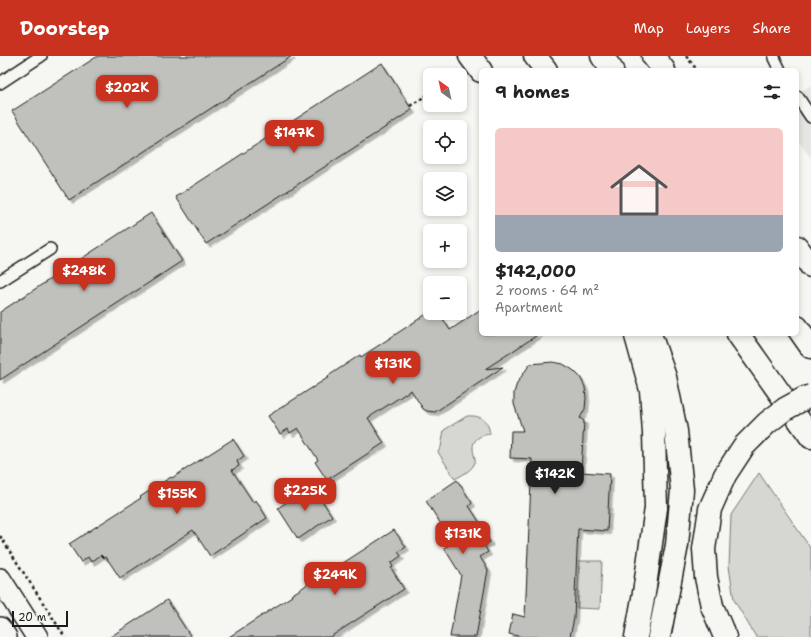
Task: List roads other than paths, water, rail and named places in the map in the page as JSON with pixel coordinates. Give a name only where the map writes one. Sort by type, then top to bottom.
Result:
[{"type":"highway","points":[[470,56],[479,68]]},
{"type":"highway","points":[[535,56],[544,68]]},
{"type":"highway","points":[[602,56],[611,68]]},
{"type":"highway","points":[[653,56],[662,68]]},
{"type":"highway","points":[[799,250],[811,266]]},
{"type":"highway","points":[[799,330],[811,347]]},
{"type":"highway","points":[[636,637],[656,508],[651,390],[637,336]]},
{"type":"highway","points":[[651,336],[665,377],[676,430],[682,490],[677,545],[659,637]]},
{"type":"highway","points":[[739,336],[811,437]]},
{"type":"highway","points":[[725,637],[712,606],[706,577],[704,549],[710,509],[725,475],[744,446],[767,423],[785,409],[811,396]]},
{"type":"street","points":[[0,579],[37,637]]},
{"type":"street","points":[[0,628],[6,637]]},
{"type":"lane","points":[[0,82],[41,56]]},
{"type":"lane","points":[[774,56],[779,68]]},
{"type":"lane","points":[[799,99],[811,118]]},
{"type":"lane","points":[[0,281],[50,249]]}]
